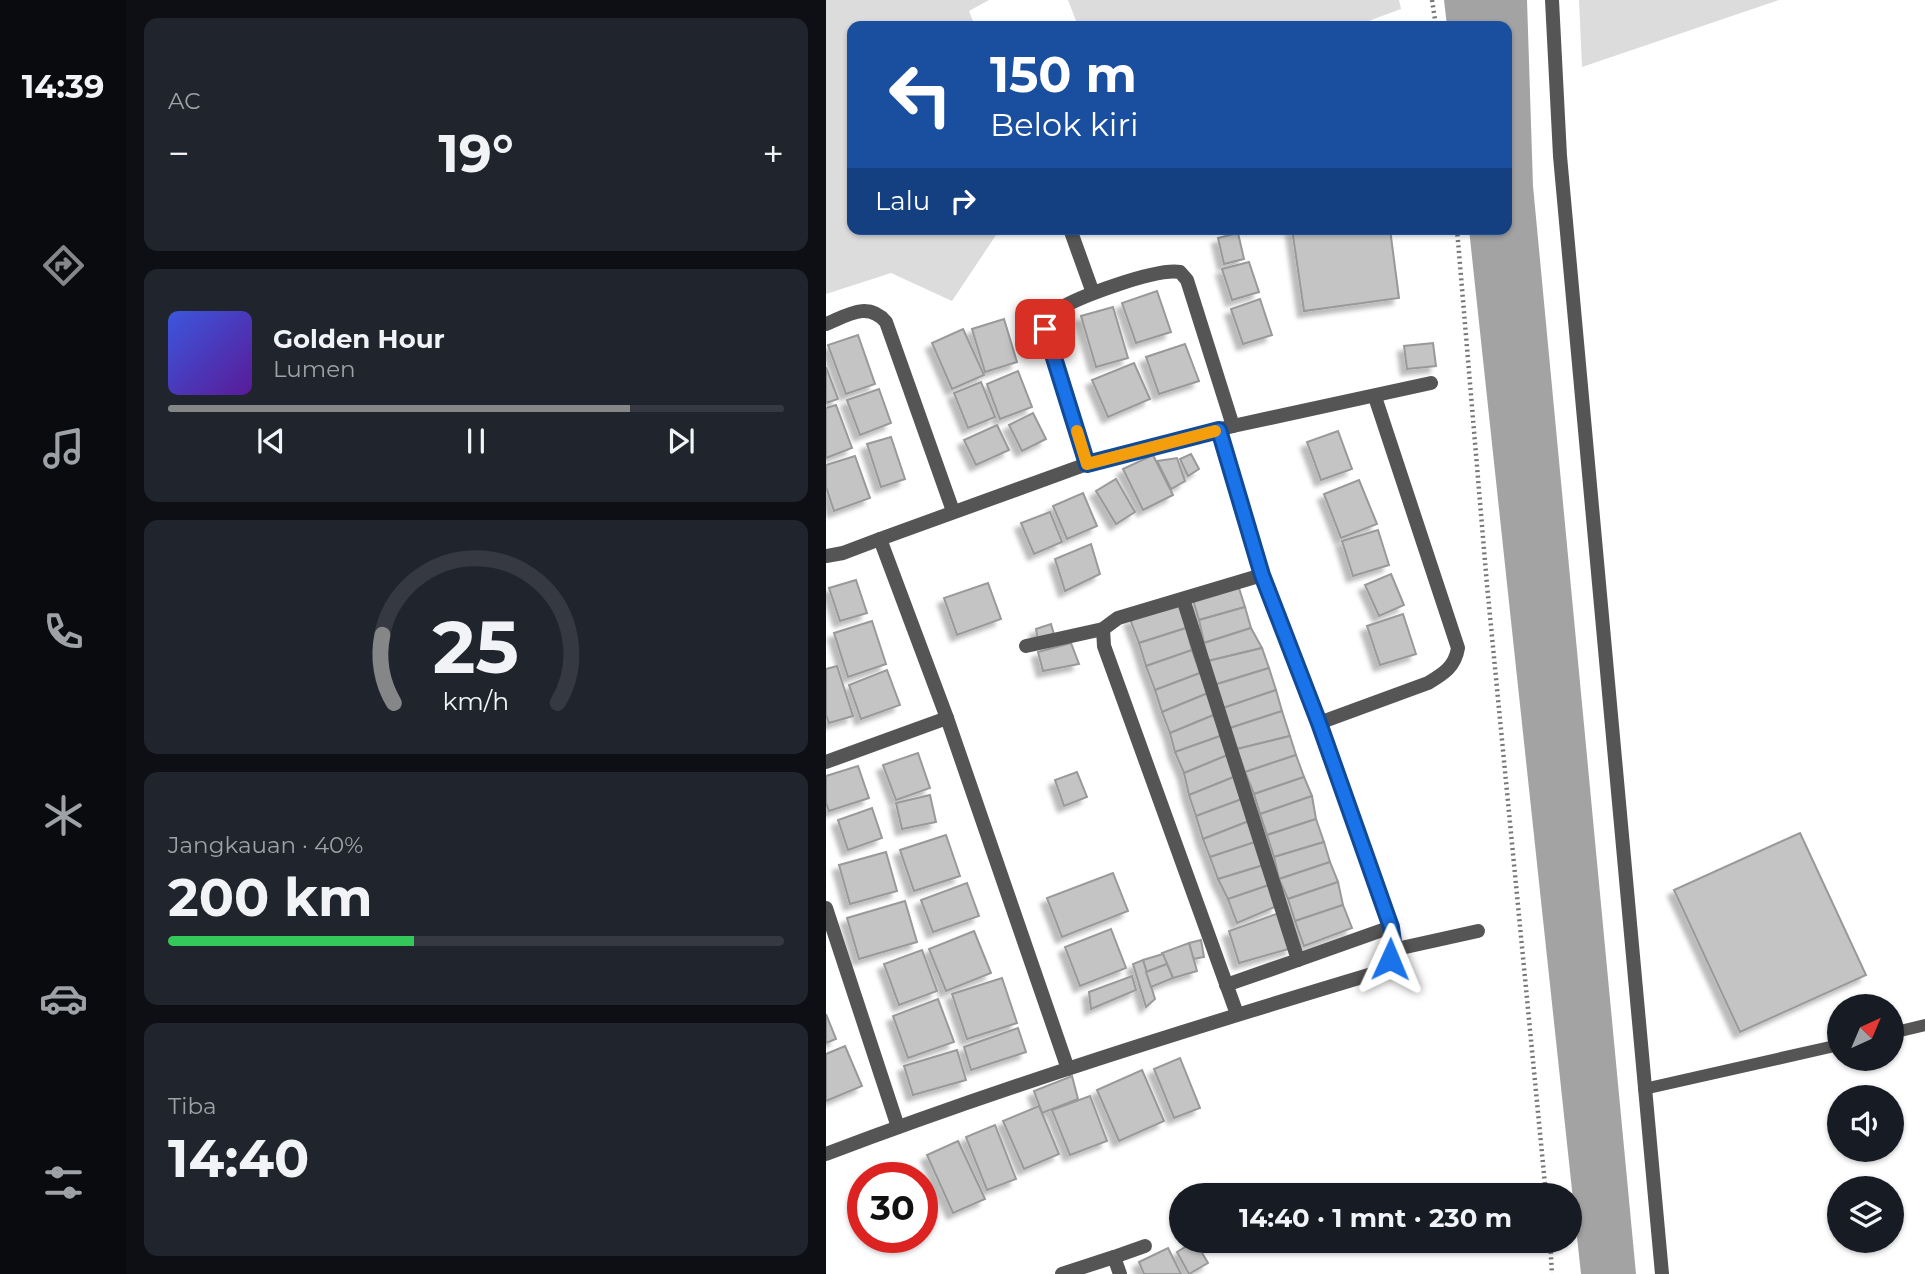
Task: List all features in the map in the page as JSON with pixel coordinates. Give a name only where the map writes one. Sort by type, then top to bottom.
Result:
[{"type":"street","points":[[1552,0],[1560,156],[1662,1274]]},
{"type":"street","points":[[1072,235],[1093,293]]},
{"type":"street","points":[[1087,464],[1045,329],[1048,318],[1056,311],[1093,293],[1163,272],[1180,272],[1187,280],[1233,426]]},
{"type":"street","points":[[826,324],[870,310],[878,313],[886,322],[953,511]]},
{"type":"street","points":[[826,556],[843,553],[1087,464],[1233,426],[1431,383]]},
{"type":"street","points":[[1319,723],[1428,683],[1452,665],[1458,648],[1375,397]]},
{"type":"street","points":[[826,1154],[898,1126],[1068,1069],[1384,968],[1392,950],[1391,927],[1319,723],[1262,575],[1219,430]]},
{"type":"street","points":[[880,539],[947,718],[1068,1069]]},
{"type":"street","points":[[1026,646],[1103,629],[1118,618],[1262,575]]},
{"type":"street","points":[[1183,598],[1298,960]]},
{"type":"street","points":[[1103,629],[1104,646],[1237,1014]]},
{"type":"street","points":[[826,761],[947,718]]},
{"type":"street","points":[[826,908],[898,1126]]},
{"type":"street","points":[[1226,985],[1391,927]]},
{"type":"street","points":[[1392,950],[1478,931]]},
{"type":"street","points":[[1062,1274],[1145,1246]]},
{"type":"street","points":[[1114,1257],[1120,1274]]},
{"type":"lane","points":[[1904,1030],[1925,1025]]},
{"type":"lane","points":[[1644,1089],[1827,1048]]},
{"type":"path","points":[[1432,0],[1435,21]]},
{"type":"path","points":[[1458,235],[1487,585],[1545,1183]]},
{"type":"path","points":[[1551,1253],[1552,1274]]},
{"type":"shaded area","points":[[826,0],[989,0],[969,11],[973,21],[847,21],[847,235],[996,235],[952,301],[891,273],[826,294]]},
{"type":"shaded area","points":[[1068,0],[1399,0],[1401,9],[1369,21],[1076,21]]},
{"type":"shaded area","points":[[1444,0],[1527,0],[1533,186],[1636,1274],[1581,1274],[1579,1253],[1582,1253],[1582,1183],[1571,1183],[1470,235],[1512,235],[1512,21],[1446,21]]},
{"type":"shaded area","points":[[1579,0],[1779,0],[1582,67]]},
{"type":"building","points":[[1238,235],[1244,259],[1224,264],[1218,238]]},
{"type":"building","points":[[1293,235],[1391,235],[1399,298],[1304,311]]},
{"type":"building","points":[[1249,262],[1259,292],[1232,300],[1222,269]]},
{"type":"building","points":[[1157,291],[1171,332],[1136,343],[1122,303]]},
{"type":"building","points":[[1260,299],[1272,335],[1243,344],[1231,309]]},
{"type":"building","points":[[1113,307],[1128,358],[1096,367],[1081,316]]},
{"type":"building","points":[[1004,319],[1017,362],[985,372],[972,329]]},
{"type":"building","points":[[963,329],[984,375],[952,389],[932,343]]},
{"type":"building","points":[[858,335],[875,384],[846,394],[828,345]]},
{"type":"building","points":[[1433,343],[1436,366],[1407,369],[1404,346]]},
{"type":"building","points":[[1185,344],[1199,381],[1159,394],[1146,357]]},
{"type":"building","points":[[1134,363],[1150,399],[1108,417],[1092,380]]},
{"type":"building","points":[[826,367],[838,399],[826,403]]},
{"type":"building","points":[[1018,371],[1032,407],[1000,419],[987,384]]},
{"type":"building","points":[[981,382],[995,417],[968,428],[954,393]]},
{"type":"building","points":[[879,389],[891,423],[860,435],[847,400]]},
{"type":"building","points":[[836,405],[852,448],[826,458],[826,408]]},
{"type":"building","points":[[1033,413],[1046,439],[1022,451],[1009,425]]},
{"type":"building","points":[[997,425],[1009,450],[976,465],[964,440]]},
{"type":"building","points":[[1338,431],[1352,469],[1321,480],[1307,442]]},
{"type":"building","points":[[891,437],[905,479],[881,487],[867,444]]},
{"type":"building","points":[[1191,454],[1199,469],[1188,476],[1180,459]]},
{"type":"building","points":[[1153,455],[1173,495],[1143,510],[1123,469]]},
{"type":"building","points":[[855,456],[870,498],[834,511],[826,487],[826,465]]},
{"type":"building","points":[[1177,458],[1185,481],[1171,489],[1157,461]]},
{"type":"building","points":[[1116,479],[1135,512],[1116,524],[1096,491]]},
{"type":"building","points":[[1359,480],[1377,524],[1341,538],[1324,494]]},
{"type":"building","points":[[1083,493],[1097,526],[1067,539],[1053,506]]},
{"type":"building","points":[[1050,512],[1062,542],[1034,554],[1021,523]]},
{"type":"building","points":[[1378,530],[1389,565],[1353,576],[1342,541]]},
{"type":"building","points":[[1091,544],[1100,574],[1065,591],[1055,559]]},
{"type":"building","points":[[1391,574],[1404,605],[1379,616],[1365,585]]},
{"type":"building","points":[[856,580],[867,613],[840,621],[829,588]]},
{"type":"building","points":[[988,583],[1001,619],[957,635],[944,598]]},
{"type":"building","points":[[1238,585],[1245,607],[1199,620],[1193,600]]},
{"type":"building","points":[[1181,606],[1186,628],[1139,643],[1130,619]]},
{"type":"building","points":[[1245,607],[1251,628],[1204,643],[1199,620]]},
{"type":"building","points":[[1403,614],[1416,654],[1380,665],[1367,626]]},
{"type":"building","points":[[872,621],[886,664],[848,677],[834,633]]},
{"type":"building","points":[[1051,624],[1055,638],[1038,641],[1036,629]]},
{"type":"building","points":[[1186,628],[1192,650],[1146,666],[1139,643]]},
{"type":"building","points":[[1251,628],[1262,648],[1208,661],[1204,643]]},
{"type":"building","points":[[1071,643],[1079,664],[1043,671],[1038,652]]},
{"type":"building","points":[[1262,648],[1269,668],[1214,685],[1208,661]]},
{"type":"building","points":[[1192,650],[1200,673],[1155,690],[1146,666]]},
{"type":"building","points":[[837,666],[853,716],[829,723],[826,715],[826,669]]},
{"type":"building","points":[[1269,668],[1276,690],[1223,708],[1214,685]]},
{"type":"building","points":[[887,670],[900,705],[861,719],[849,685]]},
{"type":"building","points":[[1200,673],[1208,693],[1162,712],[1155,690]]},
{"type":"building","points":[[1276,690],[1282,711],[1230,728],[1223,708]]},
{"type":"building","points":[[1208,693],[1216,714],[1170,733],[1162,712]]},
{"type":"building","points":[[1282,711],[1290,736],[1237,749],[1230,728]]},
{"type":"building","points":[[1216,714],[1223,735],[1175,752],[1170,733]]},
{"type":"building","points":[[1223,735],[1230,754],[1184,773],[1175,752]]},
{"type":"building","points":[[1290,736],[1296,755],[1245,772],[1237,749]]},
{"type":"building","points":[[918,753],[930,788],[896,800],[883,765]]},
{"type":"building","points":[[1230,754],[1236,776],[1189,795],[1184,773]]},
{"type":"building","points":[[1296,755],[1304,777],[1254,794],[1245,772]]},
{"type":"building","points":[[858,766],[869,798],[829,811],[826,803],[826,776]]},
{"type":"building","points":[[1077,772],[1087,797],[1064,806],[1055,780]]},
{"type":"building","points":[[1236,776],[1242,799],[1196,816],[1189,795]]},
{"type":"building","points":[[1304,777],[1312,796],[1260,814],[1254,794]]},
{"type":"building","points":[[930,795],[936,822],[902,829],[896,803]]},
{"type":"building","points":[[1312,796],[1316,819],[1267,835],[1260,814]]},
{"type":"building","points":[[1242,799],[1249,821],[1203,839],[1196,816]]},
{"type":"building","points":[[872,808],[882,838],[848,850],[838,820]]},
{"type":"building","points":[[1316,819],[1324,842],[1274,857],[1267,835]]},
{"type":"building","points":[[1249,821],[1258,841],[1210,857],[1203,839]]},
{"type":"building","points":[[1800,833],[1866,975],[1740,1032],[1674,890]]},
{"type":"building","points":[[946,835],[960,876],[914,891],[900,850]]},
{"type":"building","points":[[1258,841],[1264,865],[1218,879],[1210,857]]},
{"type":"building","points":[[1324,842],[1330,862],[1279,879],[1274,857]]},
{"type":"building","points":[[886,852],[897,891],[850,904],[839,865]]},
{"type":"building","points":[[1330,862],[1338,882],[1288,899],[1279,879]]},
{"type":"building","points":[[1264,865],[1272,884],[1228,899],[1218,879]]},
{"type":"building","points":[[1113,873],[1128,911],[1062,937],[1047,898]]},
{"type":"building","points":[[1338,882],[1343,905],[1295,921],[1288,899]]},
{"type":"building","points":[[967,883],[979,916],[933,932],[921,900]]},
{"type":"building","points":[[1272,884],[1277,906],[1237,923],[1228,899]]},
{"type":"building","points":[[905,901],[917,942],[859,959],[847,918]]},
{"type":"building","points":[[1343,905],[1352,928],[1304,946],[1295,921]]},
{"type":"building","points":[[1279,913],[1292,948],[1239,963],[1229,931]]},
{"type":"building","points":[[1111,929],[1126,968],[1080,986],[1065,947]]},
{"type":"building","points":[[974,931],[991,973],[946,991],[929,949]]},
{"type":"building","points":[[1201,940],[1204,957],[1193,959],[1189,943]]},
{"type":"building","points":[[1189,943],[1197,971],[1173,978],[1162,953]]},
{"type":"building","points":[[922,950],[937,991],[899,1005],[884,964]]},
{"type":"building","points":[[1163,954],[1167,964],[1146,972],[1143,960]]},
{"type":"building","points":[[1143,960],[1155,999],[1146,1007],[1133,964]]},
{"type":"building","points":[[1167,964],[1173,978],[1151,987],[1146,972]]},
{"type":"building","points":[[1132,976],[1136,990],[1091,1009],[1089,992]]},
{"type":"building","points":[[1002,978],[1017,1023],[967,1039],[952,994]]},
{"type":"building","points":[[938,999],[954,1042],[908,1058],[893,1016]]},
{"type":"building","points":[[826,1014],[836,1039],[826,1043]]},
{"type":"building","points":[[1018,1028],[1026,1052],[971,1070],[964,1047]]},
{"type":"building","points":[[845,1046],[862,1086],[826,1101],[826,1054]]},
{"type":"building","points":[[957,1050],[966,1080],[913,1095],[904,1066]]},
{"type":"building","points":[[1180,1058],[1200,1108],[1174,1118],[1154,1069]]},
{"type":"building","points":[[1142,1070],[1164,1121],[1119,1141],[1097,1090]]},
{"type":"building","points":[[1072,1076],[1078,1099],[1042,1113],[1034,1091]]},
{"type":"building","points":[[1090,1096],[1107,1141],[1070,1155],[1052,1110]]},
{"type":"building","points":[[1039,1106],[1059,1154],[1024,1169],[1003,1121]]},
{"type":"building","points":[[995,1125],[1016,1179],[987,1190],[966,1137]]},
{"type":"building","points":[[958,1141],[985,1199],[953,1213],[938,1180],[938,1162],[930,1162],[927,1155]]},
{"type":"building","points":[[1168,1248],[1181,1274],[1144,1274],[1139,1262]]},
{"type":"building","points":[[1178,1253],[1202,1253],[1208,1263],[1189,1274]]},
{"type":"slow traffic","points":[[1077,431],[1087,464],[1215,431]]},
{"type":"route","points":[[1045,329],[1087,464],[1219,430],[1262,575],[1319,723],[1391,927],[1393,942],[1390,959]]}]
